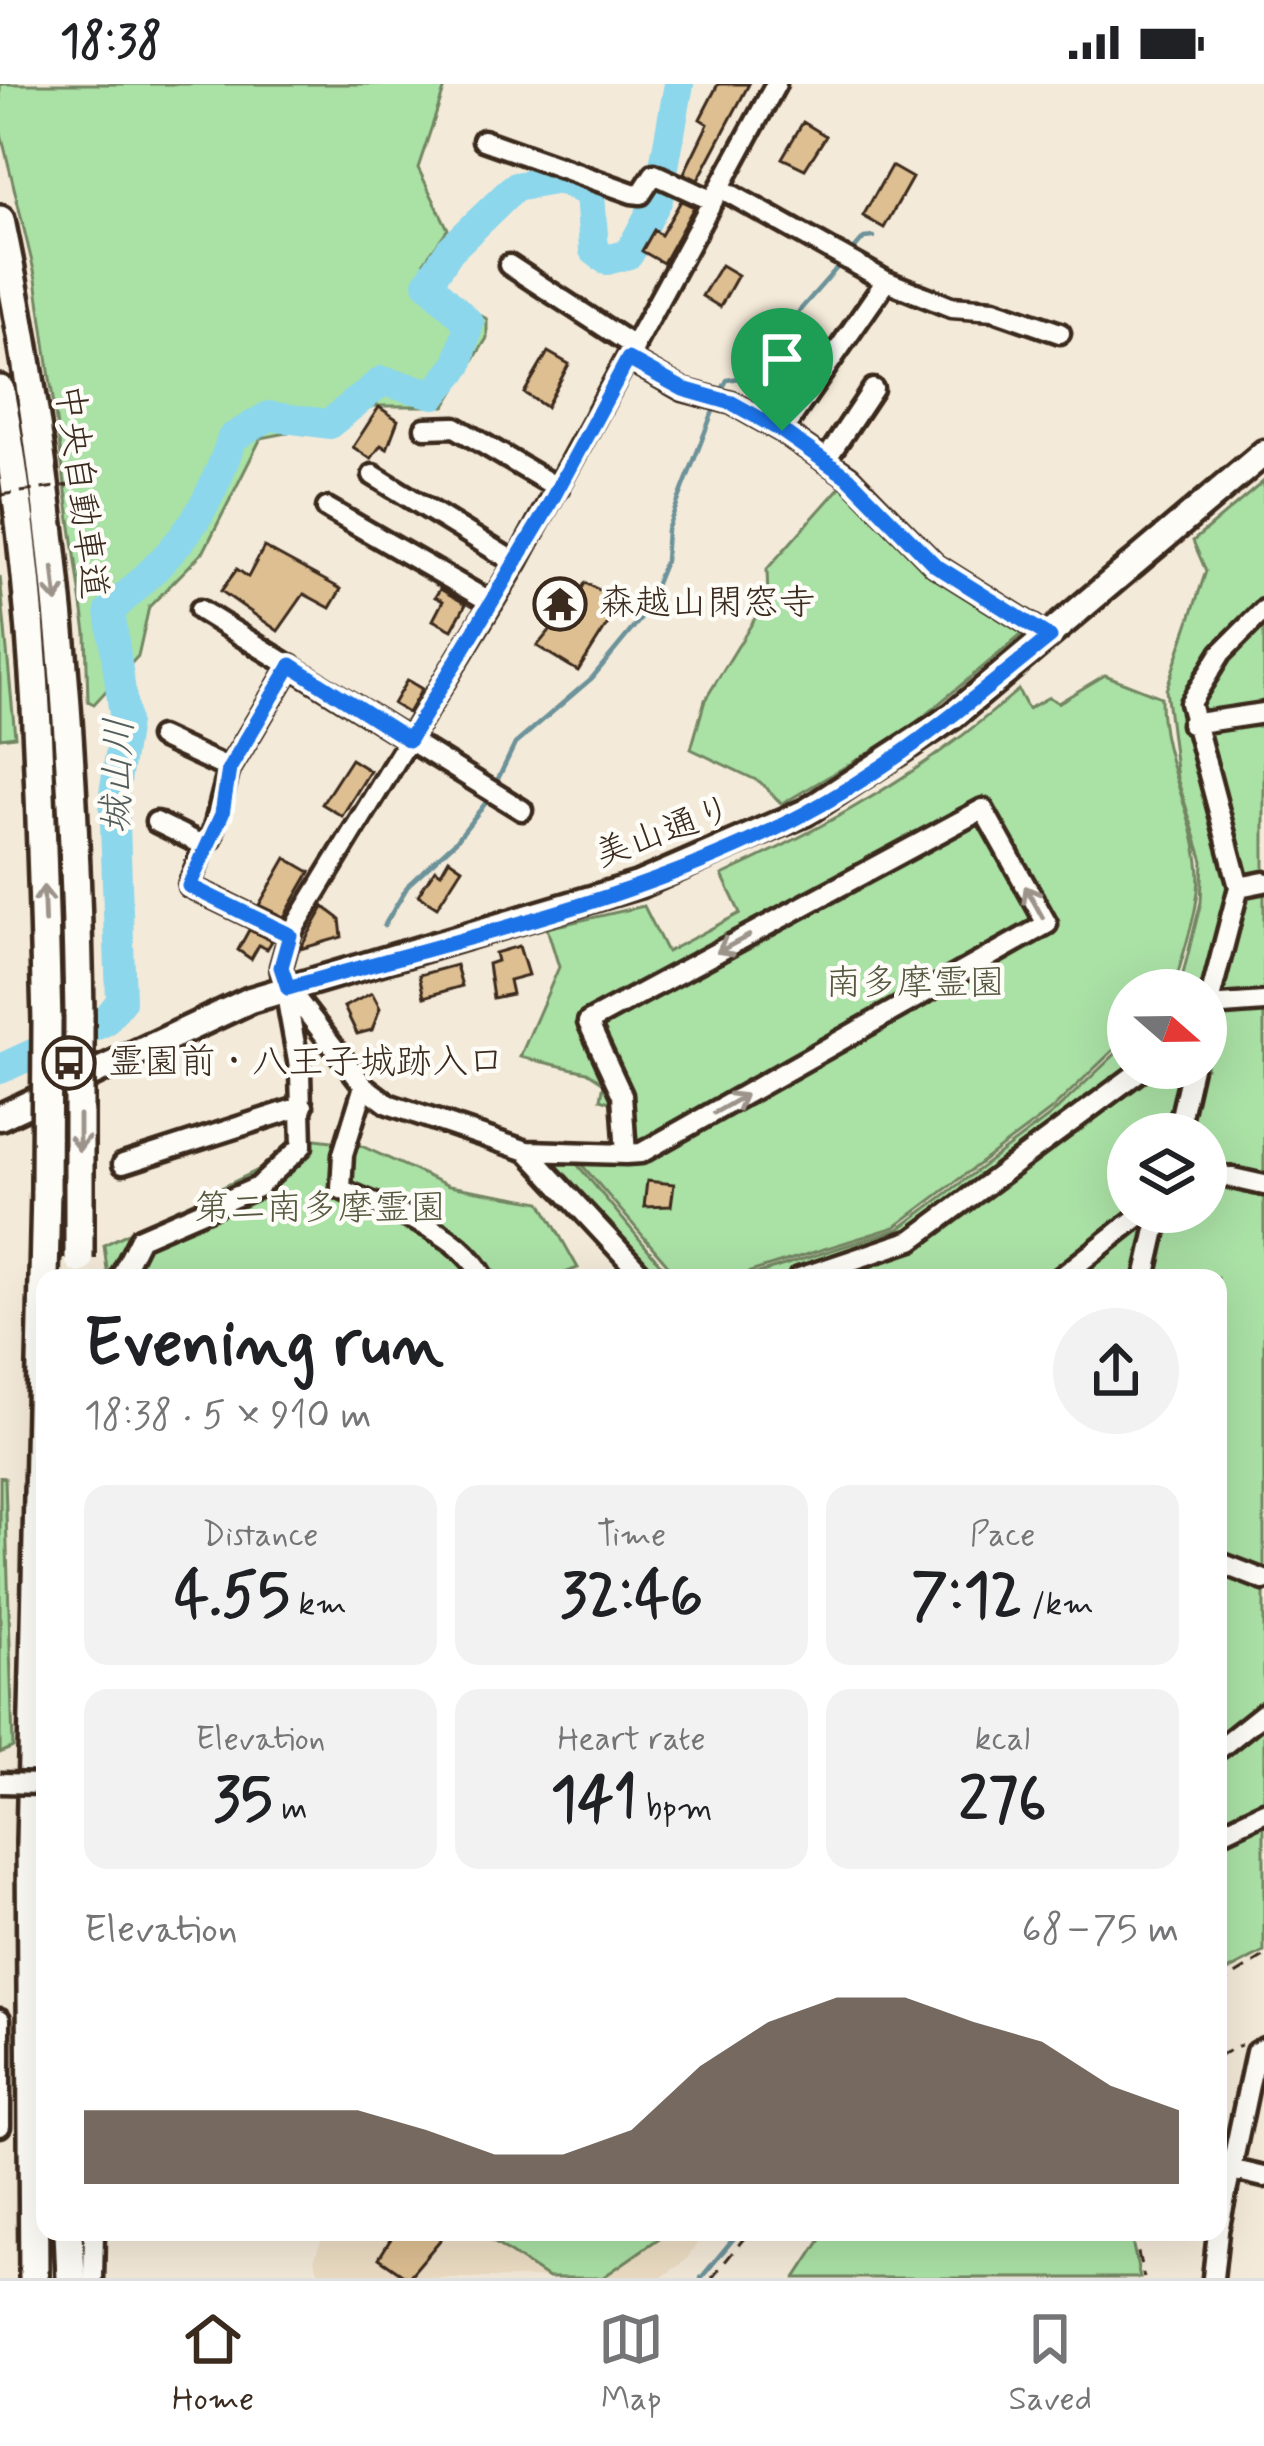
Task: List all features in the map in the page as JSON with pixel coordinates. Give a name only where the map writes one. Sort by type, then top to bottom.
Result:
[{"type":"highway","name":"中央自動車道","points":[[0,220],[40,442],[58,612],[75,851],[78,1269]]},
{"type":"highway","name":"中央自動車道","points":[[0,390],[26,594],[40,771],[47,1021],[44,1269]]},
{"type":"highway","name":"中央自動車道","points":[[34,2278],[36,1656]]},
{"type":"highway","points":[[69,2241],[71,2278]]},
{"type":"main road","name":"美山通り","points":[[0,1118],[189,1024],[288,988],[638,885],[767,832],[908,749],[1050,637],[1264,453]]},
{"type":"street","points":[[124,1269],[140,1238],[258,1187],[302,1146],[303,1106],[288,988],[281,967],[290,935],[559,488],[776,84]]},
{"type":"street","points":[[483,140],[632,193],[641,194],[650,187],[653,174],[717,195],[886,281],[951,307],[994,310],[1060,333]]},
{"type":"street","points":[[508,266],[683,389],[719,399],[782,431],[833,467],[935,565],[1050,637]]},
{"type":"street","points":[[782,431],[886,281]]},
{"type":"street","points":[[833,467],[873,388]]},
{"type":"street","points":[[425,428],[455,427],[559,488]]},
{"type":"street","points":[[373,476],[516,563]]},
{"type":"street","points":[[327,508],[492,603]]},
{"type":"street","points":[[200,610],[522,810]]},
{"type":"street","points":[[1218,969],[1238,886],[1192,724],[1197,685],[1264,610]]},
{"type":"street","points":[[290,935],[189,886],[222,814],[229,769],[291,665]]},
{"type":"street","points":[[1192,724],[1264,713]]},
{"type":"street","points":[[160,737],[229,769]]},
{"type":"street","points":[[288,988],[364,1086],[388,1104],[527,1151],[626,1154],[657,1147],[1047,924],[983,808],[588,1022],[622,1095],[626,1154]]},
{"type":"street","points":[[155,822],[199,843],[206,841]]},
{"type":"street","points":[[1238,886],[1264,882]]},
{"type":"street","points":[[1227,1007],[1264,1002]]},
{"type":"street","points":[[364,1086],[338,1179],[341,1189],[419,1222],[470,1254],[479,1269]]},
{"type":"street","points":[[826,1269],[912,1240],[1116,1089]]},
{"type":"street","points":[[123,1165],[303,1106]]},
{"type":"street","points":[[527,1151],[637,1269]]},
{"type":"street","points":[[1227,1177],[1264,1185]]},
{"type":"street","points":[[1071,1269],[1117,1233]]},
{"type":"street","points":[[1147,1269],[1155,1233]]},
{"type":"street","points":[[1227,1565],[1263,1577]]},
{"type":"street","points":[[1227,1742],[1264,1713]]},
{"type":"street","points":[[0,1783],[36,1784]]},
{"type":"street","points":[[1227,1830],[1264,1812]]},
{"type":"street","points":[[0,2126],[1,2025]]},
{"type":"street","points":[[1227,2158],[1256,2052],[1264,2048]]},
{"type":"street","points":[[1227,2162],[1264,2177]]},
{"type":"street","points":[[93,2278],[94,2241]]},
{"type":"street","points":[[1213,2278],[1217,2241]]},
{"type":"path","points":[[0,495],[76,484]]},
{"type":"path","points":[[1227,1981],[1264,1958]]},
{"type":"path","points":[[712,2278],[742,2241]]},
{"type":"path","points":[[1134,2241],[1144,2278]]},
{"type":"shaded area","points":[[321,2241],[699,2241],[685,2261],[661,2278],[321,2278],[314,2260]]},
{"type":"green space","points":[[0,84],[446,84],[418,168],[448,229],[424,262],[447,296],[487,319],[487,338],[445,406],[373,406],[349,421],[261,438],[204,551],[149,607],[138,656],[94,704],[88,701],[86,633],[36,279],[0,129]]},
{"type":"green space","points":[[849,477],[935,565],[1031,627],[906,731],[782,804],[760,782],[691,749],[705,700],[768,597],[767,569]]},
{"type":"green space","points":[[1264,481],[1264,1952],[1227,1971],[1227,1269],[772,1269],[899,1229],[1050,1116],[1107,1062],[1107,1089],[1227,1089],[1227,969],[1184,969],[1201,902],[1203,861],[1177,778],[1166,690],[1206,571],[1193,541]]},
{"type":"green space","points":[[0,576],[15,736],[0,738]]},
{"type":"green space","name":"南多摩霊園","points":[[1105,675],[1161,697],[1165,740],[1198,862],[1196,907],[1179,969],[1107,969],[1107,1056],[1050,1111],[895,1227],[760,1269],[671,1269],[576,1158],[619,1159],[616,1104],[601,1099],[604,1083],[587,1072],[520,1057],[559,967],[547,928],[644,906],[667,952],[740,913],[722,875],[877,794],[1018,690],[1028,709],[1049,697],[1058,703]]},
{"type":"green space","name":"第二南多摩霊園","points":[[299,1137],[357,1144],[449,1186],[541,1202],[578,1268],[107,1269],[104,1245],[260,1169]]},
{"type":"green space","points":[[531,1157],[571,1157],[664,1269],[617,1269],[615,1257]]},
{"type":"green space","points":[[0,1477],[5,1478],[13,1747],[0,1753]]},
{"type":"green space","points":[[492,2241],[655,2241],[602,2278],[548,2278]]},
{"type":"green space","points":[[820,2241],[1132,2241],[1140,2278],[796,2278]]},
{"type":"building","points":[[718,84],[749,84],[698,180],[684,173],[708,124],[700,119]]},
{"type":"building","points":[[803,122],[826,136],[805,169],[782,158]]},
{"type":"building","points":[[891,166],[912,178],[884,228],[863,216]]},
{"type":"building","points":[[681,201],[694,207],[663,263],[642,251],[654,230],[661,235]]},
{"type":"building","points":[[721,265],[738,275],[720,307],[702,296]]},
{"type":"building","points":[[548,352],[569,364],[546,407],[524,393]]},
{"type":"building","points":[[379,407],[398,420],[387,449],[381,445],[371,459],[353,447]]},
{"type":"building","points":[[264,547],[341,589],[330,608],[304,594],[278,631],[221,591],[237,569],[248,577]]},
{"type":"building","points":[[585,583],[622,601],[578,671],[537,646],[570,606],[566,602],[573,590],[580,592]]},
{"type":"building","points":[[440,589],[466,604],[452,630],[433,620],[443,601],[435,597]]},
{"type":"building","points":[[407,680],[422,689],[408,713],[393,704]]},
{"type":"building","points":[[351,759],[370,771],[342,816],[322,804]]},
{"type":"building","points":[[286,858],[310,872],[284,917],[259,905]]},
{"type":"building","points":[[449,859],[462,868],[437,907],[418,895],[435,869],[441,873]]},
{"type":"building","points":[[324,907],[340,919],[342,937],[300,949]]},
{"type":"building","points":[[249,930],[272,941],[267,949],[259,945],[251,959],[238,950]]},
{"type":"building","points":[[519,946],[528,975],[509,980],[512,994],[493,998],[488,964],[497,961],[495,953]]},
{"type":"building","points":[[456,965],[462,986],[424,997],[419,975]]},
{"type":"building","points":[[372,993],[380,1008],[372,1030],[357,1034],[344,1007]]},
{"type":"building","points":[[647,1181],[674,1184],[671,1206],[644,1207]]},
{"type":"building","points":[[389,2241],[439,2241],[408,2278],[379,2258]]},
{"type":"waterway","name":"城山川","points":[[0,1069],[105,1021],[121,1001],[114,794],[125,722],[110,611],[152,571],[198,516],[232,438],[269,416],[329,424],[382,381],[434,394],[458,365],[469,323],[428,283],[450,250],[515,187],[559,179],[590,193],[594,250],[607,260],[629,254],[658,199],[679,84]]},
{"type":"waterway","points":[[851,253],[864,238],[874,237]]},
{"type":"waterway","points":[[719,395],[727,380],[763,374],[800,310],[843,261]]},
{"type":"waterway","points":[[495,785],[515,744],[592,678],[643,616],[665,561],[667,530],[715,406]]},
{"type":"waterway","points":[[384,926],[409,884],[456,841],[491,796]]},
{"type":"waterway","points":[[115,1009],[129,1010]]},
{"type":"waterway","points":[[701,2278],[732,2241]]},
{"type":"place","name":"森越山閑窓寺","points":[[560,604]]},
{"type":"place","name":"霊園前・八王子城跡入口","points":[[69,1063]]},
{"type":"route","points":[[628,359],[683,389],[732,403],[782,431],[849,478],[935,565],[1050,637],[908,749],[767,832],[638,885],[288,988],[281,967],[290,935],[189,886],[222,814],[229,769],[291,665],[409,740],[516,563],[628,359]]}]
